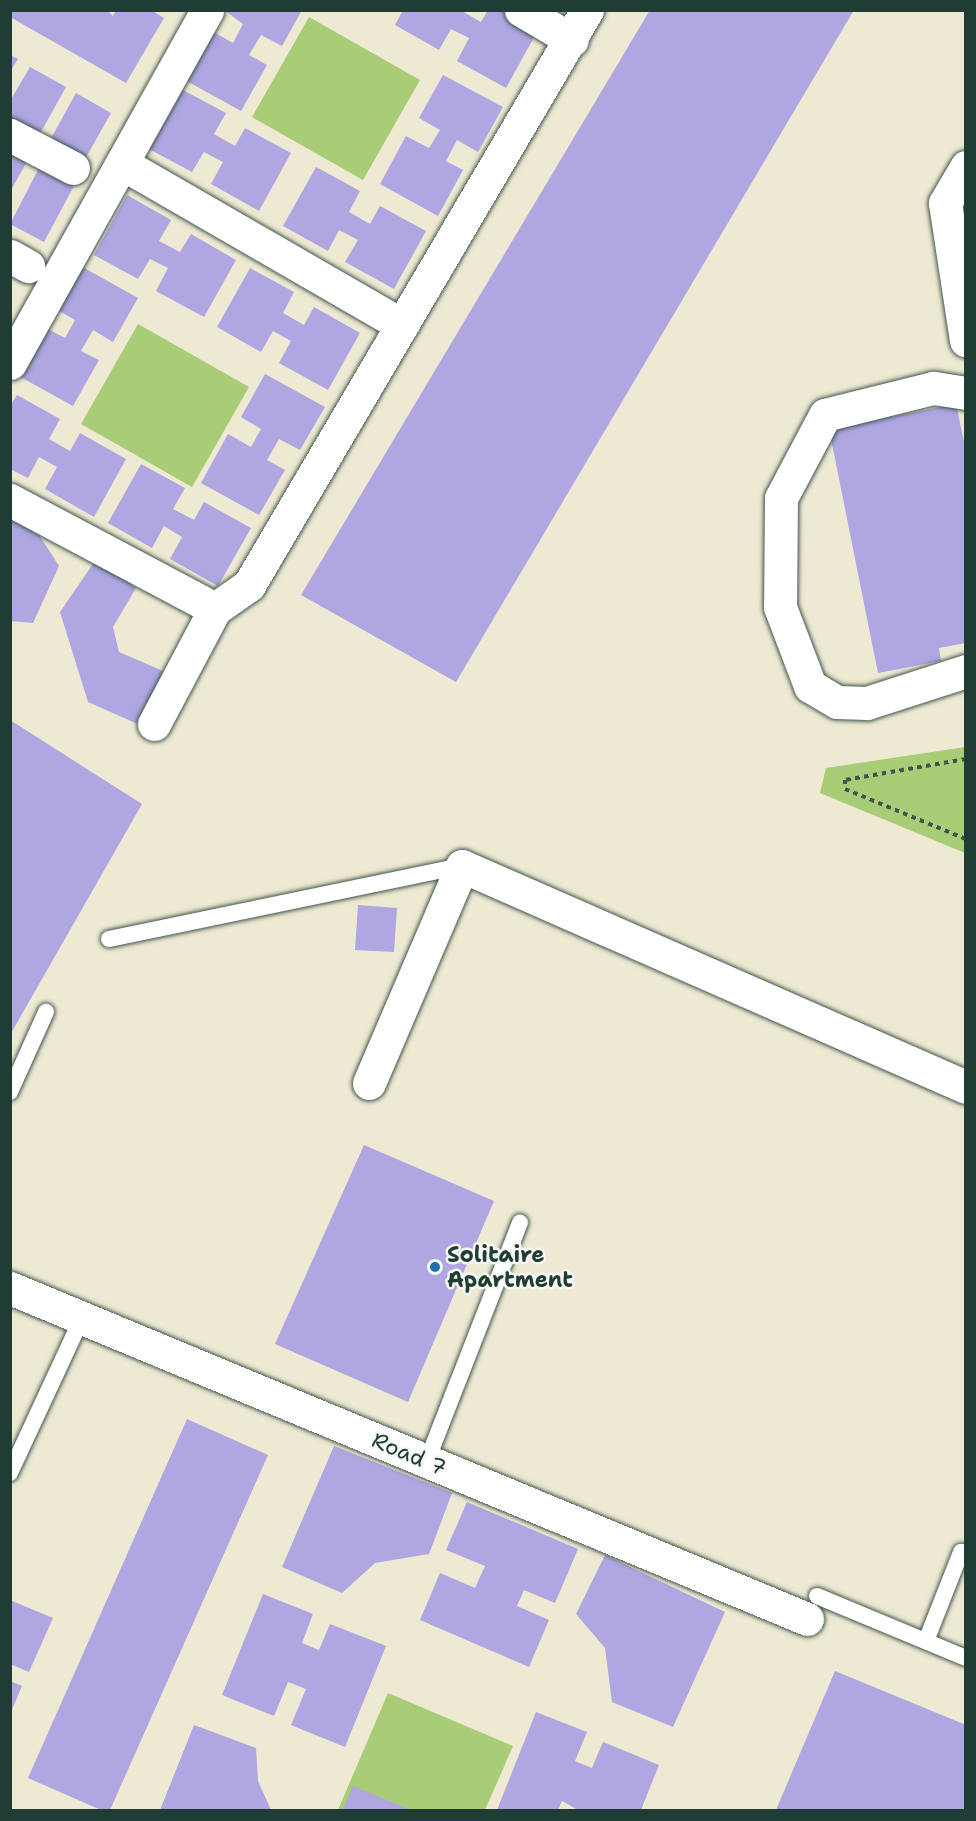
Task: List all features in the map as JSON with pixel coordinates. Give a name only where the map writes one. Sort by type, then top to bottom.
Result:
[{"type":"street","points":[[10,363],[207,10]]},
{"type":"street","points":[[521,10],[572,40]]},
{"type":"street","points":[[154,724],[214,609],[249,585],[572,40],[587,10]]},
{"type":"street","points":[[10,135],[73,168]]},
{"type":"street","points":[[123,164],[402,325]]},
{"type":"street","points":[[966,167],[945,203],[966,340]]},
{"type":"street","points":[[966,393],[933,388],[825,415],[781,498],[780,607],[810,686],[837,702],[867,703],[966,671]]},
{"type":"street","points":[[10,500],[214,609]]},
{"type":"street","points":[[369,1083],[462,866],[966,1087]]},
{"type":"street","name":"Road 7","points":[[10,1288],[427,1461],[812,1608]]},
{"type":"lane","points":[[109,939],[462,866]]},
{"type":"lane","points":[[10,1092],[46,1012]]},
{"type":"lane","points":[[427,1461],[520,1223]]},
{"type":"lane","points":[[10,1473],[82,1318]]},
{"type":"lane","points":[[926,1641],[961,1552]]},
{"type":"lane","points":[[812,1608],[926,1641],[966,1658]]},
{"type":"path","points":[[966,759],[845,780],[845,789],[966,839]]},
{"type":"green space","points":[[309,17],[420,80],[363,180],[252,117]]},
{"type":"green space","points":[[138,324],[249,387],[192,487],[81,424]]},
{"type":"green space","points":[[965,747],[965,853],[820,793],[826,768]]},
{"type":"green space","points":[[388,1693],[513,1746],[485,1810],[338,1810]]},
{"type":"building","points":[[10,10],[107,10],[113,16],[116,10],[151,10],[164,18],[126,83],[10,17]]},
{"type":"building","points":[[224,10],[302,10],[282,46],[261,35],[249,55],[267,65],[241,111],[183,79],[210,30],[233,43],[243,24]]},
{"type":"building","points":[[403,10],[460,10],[481,22],[488,10],[502,10],[538,30],[506,88],[457,61],[469,38],[451,29],[439,50],[395,25]]},
{"type":"building","points":[[650,10],[854,10],[456,682],[301,595]]},
{"type":"building","points":[[10,55],[18,59],[10,72]]},
{"type":"building","points":[[30,67],[66,87],[36,141],[10,127],[10,101]]},
{"type":"building","points":[[443,75],[503,107],[478,152],[457,140],[446,161],[463,170],[438,216],[380,184],[406,136],[429,148],[440,130],[419,118]]},
{"type":"building","points":[[181,89],[226,113],[214,134],[235,146],[245,128],[291,153],[259,211],[211,184],[223,162],[204,152],[192,172],[149,149]]},
{"type":"building","points":[[76,93],[111,113],[84,161],[49,142]]},
{"type":"building","points":[[10,149],[29,158],[10,192]]},
{"type":"building","points":[[40,166],[75,184],[44,242],[10,224]]},
{"type":"building","points":[[316,167],[360,191],[349,212],[370,224],[380,206],[426,231],[394,289],[345,262],[358,240],[339,230],[328,251],[283,226]]},
{"type":"building","points":[[127,195],[171,220],[159,241],[180,252],[191,234],[236,260],[204,317],[156,291],[168,268],[150,259],[138,279],[94,255]]},
{"type":"building","points":[[79,265],[138,298],[113,342],[93,330],[81,351],[99,360],[73,406],[15,374],[42,326],[65,338],[75,320],[54,308]]},
{"type":"building","points":[[250,268],[294,292],[283,313],[304,325],[314,307],[360,333],[328,390],[279,363],[291,341],[273,331],[261,352],[217,327]]},
{"type":"building","points":[[265,374],[325,407],[300,450],[279,439],[267,460],[285,470],[259,515],[201,483],[228,434],[251,447],[261,429],[241,417]]},
{"type":"building","points":[[17,395],[60,419],[49,439],[70,451],[80,433],[126,459],[94,517],[45,489],[57,467],[39,457],[28,478],[10,469],[10,406]]},
{"type":"building","points":[[956,404],[966,451],[966,643],[939,648],[941,661],[878,673],[829,429]]},
{"type":"building","points":[[141,464],[185,488],[173,509],[194,520],[204,502],[251,528],[218,586],[170,559],[182,537],[164,526],[152,548],[108,523]]},
{"type":"building","points":[[10,514],[31,522],[59,566],[33,623],[10,621]]},
{"type":"building","points":[[97,558],[136,588],[113,627],[119,652],[170,674],[140,725],[88,702],[60,612]]},
{"type":"building","points":[[10,720],[142,804],[10,1035]]},
{"type":"building","points":[[358,905],[397,908],[394,952],[355,950]]},
{"type":"building","name":"Solitaire Apartment","points":[[364,1145],[494,1201],[408,1402],[275,1344]]},
{"type":"building","points":[[187,1419],[268,1455],[110,1810],[101,1810],[28,1778]]},
{"type":"building","points":[[334,1446],[452,1493],[429,1554],[375,1563],[342,1593],[282,1567]]},
{"type":"building","points":[[467,1502],[578,1549],[555,1603],[524,1590],[517,1606],[549,1620],[529,1667],[420,1620],[440,1573],[475,1588],[485,1566],[446,1550]]},
{"type":"building","points":[[605,1555],[725,1612],[673,1727],[612,1702],[605,1648],[576,1614]]},
{"type":"building","points":[[263,1594],[313,1614],[302,1643],[319,1650],[330,1624],[386,1646],[345,1747],[291,1725],[306,1689],[288,1682],[274,1716],[222,1695]]},
{"type":"building","points":[[10,1600],[53,1618],[29,1672],[10,1664]]},
{"type":"building","points":[[835,1671],[966,1725],[966,1810],[776,1810]]},
{"type":"building","points":[[10,1681],[22,1686],[11,1712],[10,1712]]},
{"type":"building","points":[[536,1712],[587,1732],[575,1761],[592,1768],[603,1742],[659,1765],[641,1810],[578,1810],[562,1801],[558,1810],[497,1810]]},
{"type":"building","points":[[194,1725],[256,1748],[258,1781],[271,1810],[160,1810]]},
{"type":"building","points":[[353,1786],[411,1810],[343,1810]]},
{"type":"place","name":"Solitaire Apartment","points":[[435,1267]]}]
